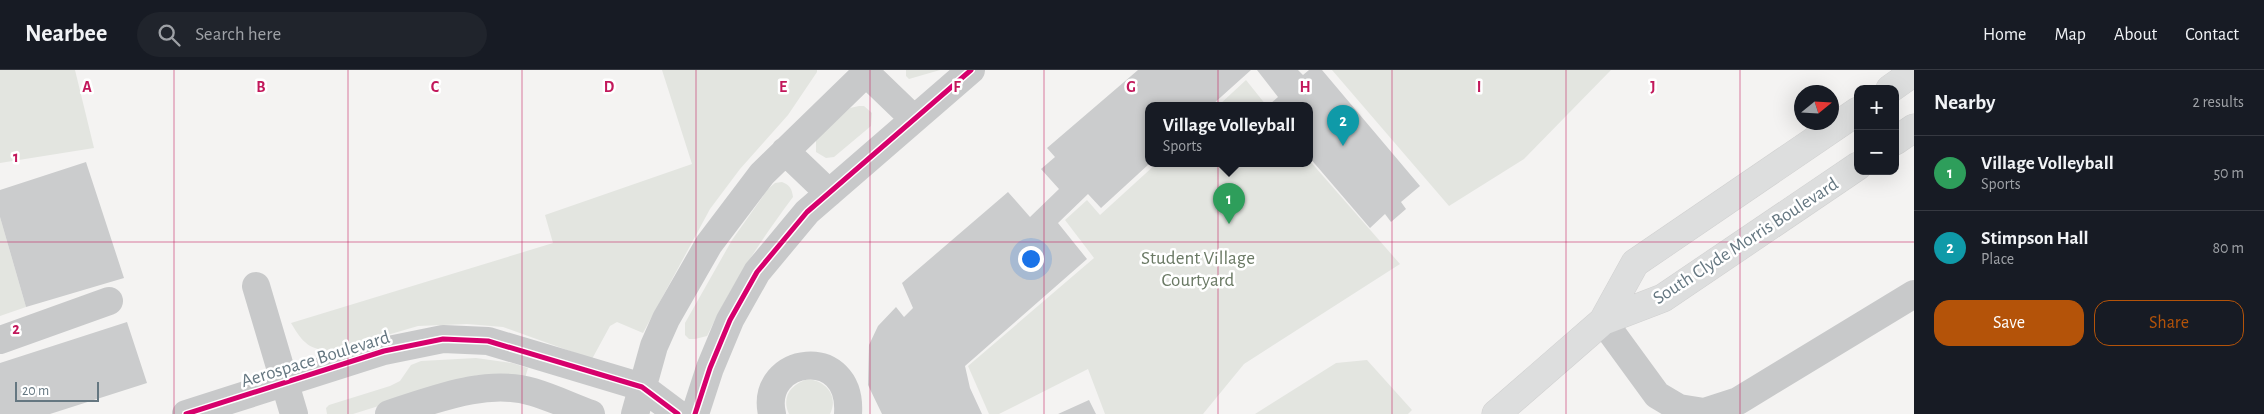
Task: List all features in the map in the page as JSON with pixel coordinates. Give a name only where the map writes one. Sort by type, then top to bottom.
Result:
[{"type":"main road","points":[[1896,85],[1914,72]]},
{"type":"main road","name":"South Clyde Morris Boulevard","points":[[1603,321],[1635,263],[1854,114]]},
{"type":"main road","points":[[1899,137],[1914,128]]},
{"type":"main road","name":"South Clyde Morris Boulevard","points":[[1496,414],[1603,321],[1663,298],[1854,169]]},
{"type":"street","points":[[695,414],[710,368],[730,320],[757,272],[807,212],[971,70]]},
{"type":"street","points":[[635,414],[654,346],[666,319],[709,244],[762,174],[866,71],[914,119]]},
{"type":"street","points":[[785,151],[829,193]]},
{"type":"street","points":[[256,286],[294,414]]},
{"type":"street","points":[[1603,321],[1657,395],[1679,408],[1704,412],[1738,401],[1914,294]]},
{"type":"street","points":[[0,340],[109,301]]},
{"type":"street","name":"Aerospace Boulevard","points":[[186,414],[384,351],[443,339],[488,341],[642,387],[678,414]]},
{"type":"street","points":[[772,414],[770,400],[774,388],[781,377],[803,365],[815,365],[827,369],[838,376],[846,388],[849,400],[848,414]]},
{"type":"street","points":[[390,414],[455,394],[500,387],[532,392],[591,414]]},
{"type":"green space","points":[[0,70],[75,70],[94,148],[0,163]]},
{"type":"green space","points":[[662,70],[817,70],[817,72],[788,115],[740,169],[710,209],[643,333],[617,322],[610,326],[592,359],[503,327],[467,324],[418,326],[333,351],[312,347],[299,336],[291,323],[553,243],[545,215],[692,164]]},
{"type":"green space","points":[[906,70],[940,70],[909,79],[906,76]]},
{"type":"green space","points":[[1332,70],[1611,70],[1524,159],[1449,206]]},
{"type":"green space","points":[[1246,80],[1264,102],[1222,102]]},
{"type":"green space","points":[[864,106],[872,113],[871,126],[834,157],[826,158],[816,152],[816,139],[850,108]]},
{"type":"green space","name":"Student Village Courtyard","points":[[1313,165],[1400,264],[1244,364],[1203,414],[1105,414],[1088,369],[999,414],[989,414],[968,366],[1094,258],[1065,220],[1087,200],[1100,215],[1153,167],[1313,167]]},
{"type":"green space","points":[[782,182],[790,188],[793,197],[747,264],[707,336],[689,339],[685,335],[685,323],[732,240],[768,189],[775,183]]},
{"type":"green space","points":[[0,217],[26,307],[0,316]]},
{"type":"green space","points":[[476,358],[512,363],[528,368],[525,378],[508,375],[478,375],[353,414],[327,414],[326,408],[329,405],[390,386],[400,381],[411,365],[421,361]]},
{"type":"green space","points":[[1367,360],[1412,410],[1408,414],[1255,414],[1336,363]]},
{"type":"green space","points":[[808,379],[820,383],[829,391],[833,401],[830,414],[789,414],[786,402],[789,392],[797,384]]},
{"type":"building","points":[[1138,70],[1251,70],[1215,102],[1145,102],[1146,167],[1101,208],[1088,194],[1058,223],[1087,259],[965,366],[970,388],[982,414],[882,414],[868,385],[869,345],[878,326],[896,307],[904,317],[913,308],[902,283],[1008,192],[1030,217],[1059,189],[1041,169],[1055,157],[1047,148]]},
{"type":"building","points":[[1257,70],[1298,70],[1303,75],[1309,70],[1322,70],[1420,186],[1401,202],[1406,209],[1391,222],[1385,214],[1370,228],[1313,162],[1313,102],[1272,102],[1278,97]]},
{"type":"building","points":[[86,162],[124,278],[26,307],[0,217],[0,190]]},
{"type":"building","points":[[127,322],[147,383],[50,414],[0,414],[0,363]]},
{"type":"building","points":[[1089,400],[1096,414],[1058,414]]},
{"type":"cycle path","points":[[695,414],[710,368],[730,320],[757,272],[807,212],[971,70]]},
{"type":"cycle path","points":[[186,414],[384,351],[443,339],[488,341],[642,387],[678,414]]},
{"type":"place","name":"Stimpson Hall","points":[[1343,146]]},
{"type":"place","name":"Village Volleyball","points":[[1229,224]]}]
